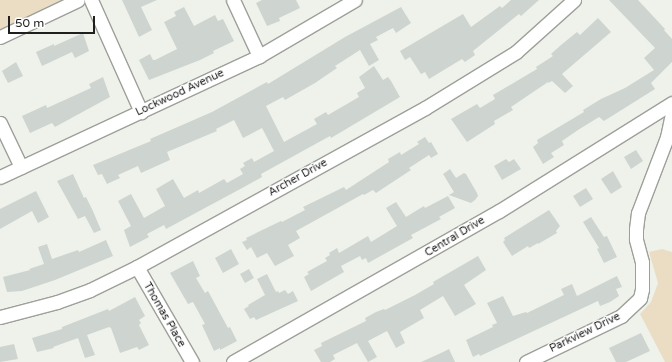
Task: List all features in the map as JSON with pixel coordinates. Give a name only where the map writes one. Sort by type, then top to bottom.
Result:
[{"type":"street","points":[[0,36],[78,0]]},
{"type":"street","points":[[91,0],[141,112]]},
{"type":"street","points":[[233,0],[259,56]]},
{"type":"street","name":"Lockwood Avenue","points":[[0,176],[141,112],[259,56],[355,0]]},
{"type":"street","name":"Archer Drive","points":[[0,318],[84,293],[137,267],[425,108],[516,52],[574,0]]},
{"type":"street","name":"Central Drive","points":[[233,362],[467,230],[672,103]]},
{"type":"street","name":"Parkview Drive","points":[[526,362],[621,316],[640,298],[642,289],[642,262],[636,239],[638,212],[667,137],[672,113]]},
{"type":"street","points":[[0,123],[20,167]]},
{"type":"street","name":"Thomas Place","points":[[137,267],[192,362]]},
{"type":"shaded area","points":[[0,0],[64,0],[0,30]]},
{"type":"shaded area","points":[[662,249],[672,252],[672,362],[665,362],[640,314],[651,302],[658,283],[649,252]]},
{"type":"building","points":[[122,0],[157,0],[141,7],[152,30],[139,37]]},
{"type":"building","points":[[262,0],[296,0],[300,8],[279,18],[280,21],[267,26],[256,3]]},
{"type":"building","points":[[511,0],[539,0],[521,16],[519,14],[473,51],[475,55],[465,62],[462,59],[429,79],[425,72],[421,74],[410,57],[405,60],[400,51],[463,14],[471,27],[500,6],[502,8]]},
{"type":"building","points":[[609,0],[638,0],[665,29],[664,30],[672,39],[672,62],[651,83],[655,89],[604,121],[599,117],[578,130],[562,141],[564,145],[551,153],[554,157],[543,164],[533,147],[538,143],[537,140],[584,112],[583,110],[601,99],[625,88],[654,70],[644,58],[655,48]]},
{"type":"building","points":[[184,7],[194,26],[215,15],[218,21],[223,19],[234,41],[213,51],[214,53],[200,60],[149,80],[139,60],[150,54],[153,60],[155,60],[177,49],[164,22],[176,16],[174,12]]},
{"type":"building","points":[[401,7],[411,23],[396,33],[393,28],[376,37],[378,40],[370,44],[379,60],[369,66],[360,50],[335,66],[337,68],[315,83],[285,100],[283,97],[266,106],[284,142],[317,124],[314,119],[326,112],[328,115],[359,97],[357,93],[365,88],[359,77],[374,66],[383,80],[388,77],[400,97],[331,138],[330,136],[261,174],[262,177],[244,187],[166,229],[164,225],[147,234],[149,237],[130,247],[124,230],[131,226],[118,201],[131,194],[144,218],[165,206],[156,189],[173,179],[184,198],[198,190],[199,193],[224,179],[227,183],[243,174],[240,169],[245,166],[243,163],[252,158],[254,162],[274,151],[262,128],[243,138],[234,120],[216,129],[217,131],[167,152],[170,160],[141,173],[138,166],[118,175],[120,178],[107,184],[102,174],[98,175],[93,165],[151,141],[150,139],[212,112],[267,82],[268,84],[345,37]]},
{"type":"building","points":[[598,18],[611,32],[562,74],[573,86],[565,93],[552,81],[548,82],[511,107],[513,110],[494,121],[495,124],[467,142],[451,119],[477,104],[480,108],[495,99],[493,95],[537,69],[536,67],[553,56],[551,54],[561,45],[577,32],[580,35]]},
{"type":"building","points":[[83,33],[89,51],[75,58],[72,52],[42,66],[36,52]]},
{"type":"building","points":[[16,62],[23,76],[8,83],[2,71]]},
{"type":"building","points":[[103,77],[110,97],[55,127],[52,123],[30,133],[22,116],[46,105],[47,108],[91,88],[89,84]]},
{"type":"building","points":[[425,137],[429,143],[431,142],[438,154],[431,158],[429,155],[409,168],[411,170],[376,193],[373,190],[364,195],[363,194],[296,231],[300,238],[288,245],[294,256],[275,266],[267,253],[257,258],[251,247],[247,250],[242,242],[247,240],[246,238],[305,210],[303,207],[344,187],[346,190],[389,162],[388,159],[400,152],[401,155],[419,144],[417,142]]},
{"type":"building","points":[[636,150],[643,161],[631,169],[624,157]]},
{"type":"building","points":[[506,159],[509,162],[514,159],[521,169],[502,180],[494,166]]},
{"type":"building","points":[[450,169],[456,178],[464,173],[466,174],[478,196],[471,203],[449,195],[454,192],[443,174]]},
{"type":"building","points":[[613,171],[622,187],[611,194],[601,179]]},
{"type":"building","points":[[73,174],[84,198],[86,197],[92,209],[101,230],[94,233],[85,216],[78,219],[57,181]]},
{"type":"building","points":[[586,188],[593,199],[580,207],[573,196]]},
{"type":"building","points":[[36,191],[49,217],[38,223],[32,211],[0,229],[0,209]]},
{"type":"building","points":[[448,196],[455,208],[439,217],[441,219],[411,235],[413,238],[368,263],[366,258],[362,260],[360,256],[341,266],[344,272],[311,291],[304,277],[309,274],[307,272],[327,261],[325,258],[330,255],[329,253],[337,248],[339,253],[368,236],[371,242],[397,226],[386,208],[396,202],[406,217],[424,206],[425,208]]},
{"type":"building","points":[[549,210],[560,226],[556,231],[557,233],[538,244],[529,248],[528,246],[512,256],[503,242],[505,240],[504,238]]},
{"type":"building","points":[[591,217],[604,237],[607,236],[617,257],[604,263],[597,249],[599,248],[583,222]]},
{"type":"building","points":[[106,240],[113,256],[55,280],[22,291],[7,292],[3,277],[30,270],[29,269],[44,264],[38,247],[47,244],[52,259],[78,250],[79,252]]},
{"type":"building","points":[[231,249],[239,264],[223,273],[215,258]]},
{"type":"building","points":[[478,256],[486,270],[464,285],[476,304],[455,316],[443,296],[420,310],[424,318],[400,332],[405,343],[396,348],[387,331],[368,341],[377,357],[368,362],[357,343],[333,355],[335,359],[330,362],[321,362],[314,350],[322,346],[321,343],[366,321],[365,318],[376,312],[385,310],[415,295],[434,284],[433,282]]},
{"type":"building","points":[[193,261],[200,276],[196,278],[205,293],[208,291],[228,328],[230,327],[237,341],[220,350],[220,348],[214,351],[202,325],[205,324],[193,302],[188,304],[170,273]]},
{"type":"building","points":[[249,269],[254,278],[245,283],[240,274]]},
{"type":"building","points":[[267,274],[276,292],[278,291],[279,293],[285,290],[288,294],[293,291],[298,301],[256,320],[254,317],[250,319],[244,309],[265,295],[257,279]]},
{"type":"building","points":[[617,276],[622,287],[616,289],[619,296],[610,302],[600,306],[598,301],[480,356],[479,354],[473,357],[466,340],[493,327],[492,325],[497,323],[487,303],[503,296],[513,316],[527,313],[564,295],[561,289],[572,284],[577,296]]},
{"type":"building","points":[[135,297],[145,316],[139,320],[141,323],[139,325],[149,345],[139,350],[137,347],[120,353],[111,328],[109,327],[87,335],[95,355],[85,358],[78,338],[53,347],[54,348],[37,352],[32,338],[62,329],[62,327],[108,309],[109,311]]},
{"type":"building","points":[[641,333],[650,351],[626,362],[616,362],[609,348]]},
{"type":"building","points":[[14,344],[18,359],[0,362],[0,347]]},
{"type":"building","points":[[449,349],[455,362],[421,362],[441,353]]}]
